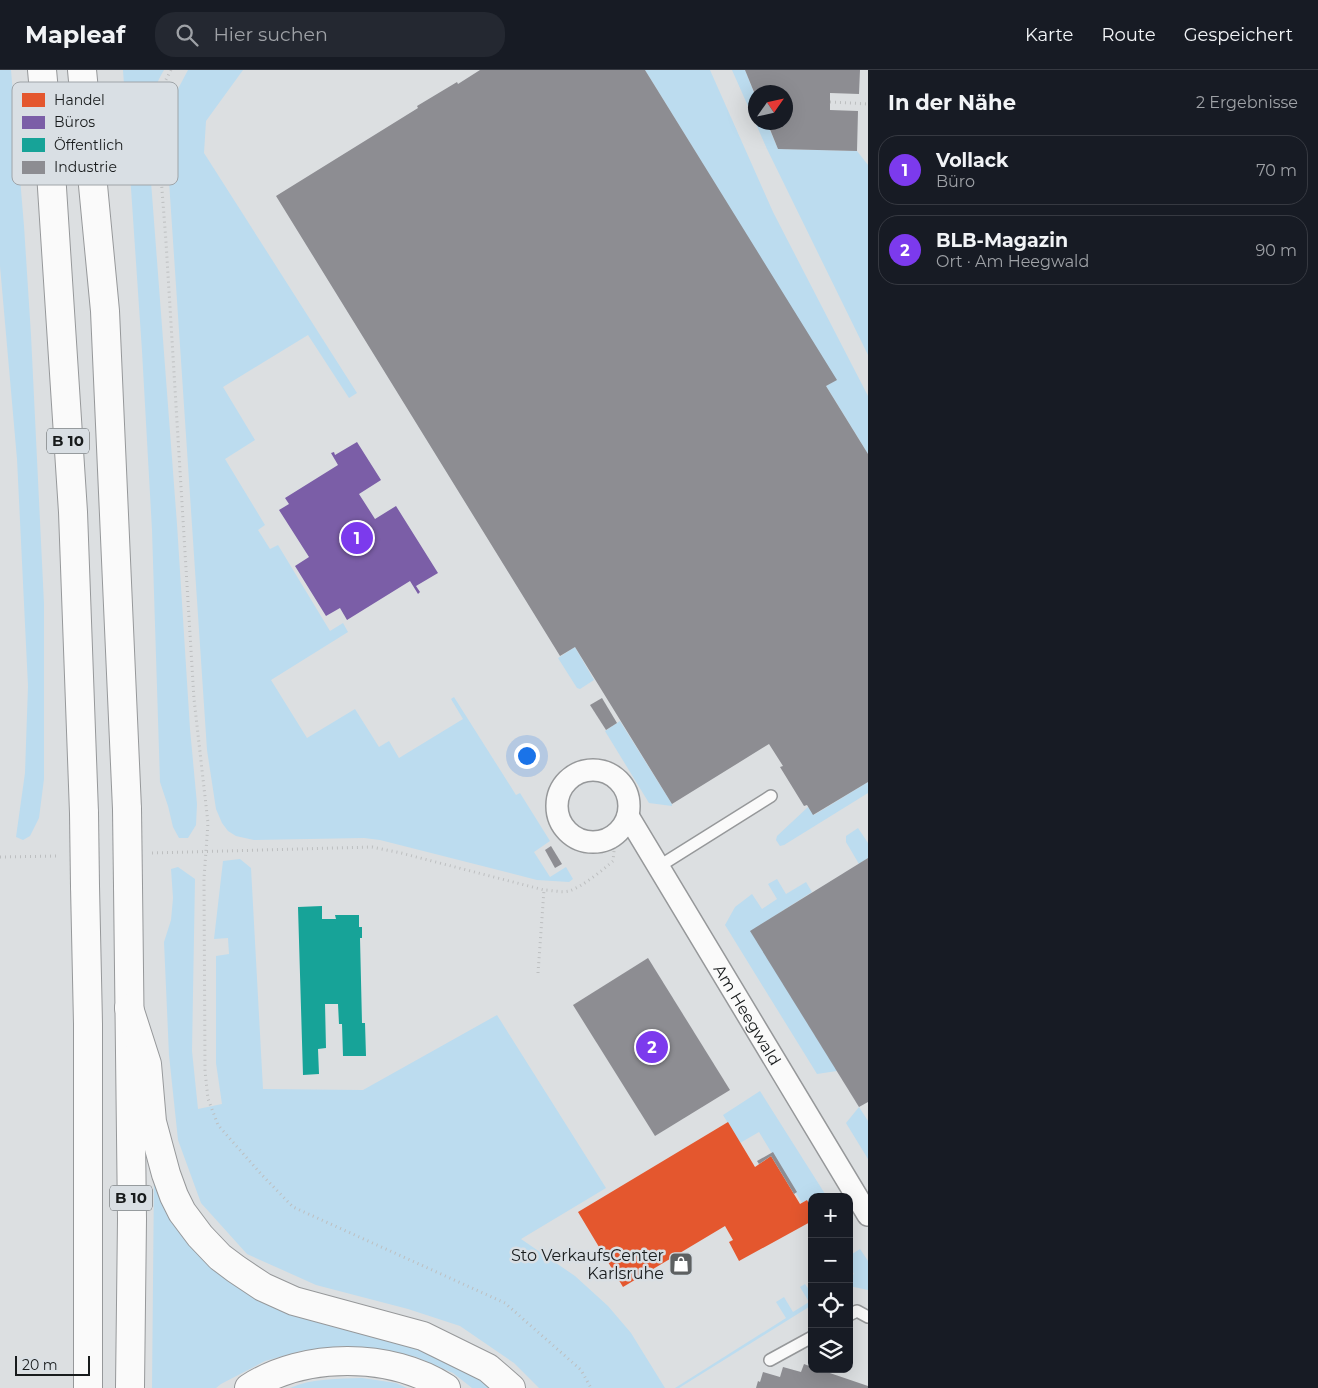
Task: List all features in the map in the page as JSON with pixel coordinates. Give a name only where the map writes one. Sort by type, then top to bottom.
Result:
[{"type":"highway","name":"B 10","points":[[52,185],[73,512],[84,813],[88,1024],[88,1388]]},
{"type":"highway","name":"B 10","points":[[92,185],[104,311],[127,809],[132,1219],[130,1388]]},
{"type":"highway","points":[[129,1008],[147,1064],[152,1122],[174,1196],[182,1212],[200,1236],[220,1257],[263,1287],[294,1301],[422,1336],[488,1368],[511,1388]]},
{"type":"highway","points":[[249,1388],[275,1375],[301,1366],[332,1362],[374,1362],[410,1370],[446,1388]]},
{"type":"street","name":"Am Heegwald","points":[[615,835],[605,840],[593,842],[576,837],[563,826],[558,815],[559,793],[565,783],[573,776],[583,771],[594,769],[610,774],[623,784],[628,794],[630,805],[628,816],[868,1215]]},
{"type":"street","points":[[615,835],[623,826],[628,816]]},
{"type":"lane","points":[[658,867],[771,796]]},
{"type":"lane","points":[[853,1313],[857,1311],[868,1317]]},
{"type":"lane","points":[[770,1360],[808,1338]]},
{"type":"path","points":[[165,82],[171,70]]},
{"type":"path","points":[[830,102],[868,104]]},
{"type":"path","points":[[162,185],[194,699],[208,823],[204,878],[205,1071],[208,1099],[218,1125],[293,1207],[505,1304],[581,1370],[591,1388]]},
{"type":"path","points":[[170,852],[372,847],[544,890],[568,892],[604,869],[613,860],[615,835]]},
{"type":"path","points":[[0,857],[20,857]]},
{"type":"path","points":[[538,973],[544,890]]},
{"type":"shaded area","points":[[0,70],[11,70],[12,185],[21,185],[24,226],[44,604],[44,779],[39,818],[30,836],[23,840],[16,837],[25,773],[28,686],[17,459],[0,266]]},
{"type":"shaded area","points":[[123,70],[164,70],[158,82],[124,82]]},
{"type":"shaded area","points":[[188,70],[243,70],[206,121],[204,153],[357,393],[349,398],[308,335],[223,387],[255,440],[225,459],[265,525],[258,530],[270,549],[278,545],[330,631],[343,623],[348,632],[271,680],[307,738],[355,709],[379,747],[389,741],[399,758],[463,719],[451,699],[454,697],[516,795],[520,793],[550,841],[534,852],[550,877],[566,867],[573,879],[569,882],[537,880],[380,840],[364,838],[254,840],[236,836],[228,831],[222,823],[216,809],[207,750],[169,185],[178,185],[178,89]]},
{"type":"shaded area","points":[[645,70],[710,70],[773,212],[868,396],[868,454],[826,386],[836,380]]},
{"type":"shaded area","points":[[732,70],[745,70],[751,85],[748,85],[748,106]]},
{"type":"shaded area","points":[[759,130],[770,130],[778,149],[857,151],[868,165],[868,355]]},
{"type":"shaded area","points":[[131,185],[151,185],[197,804],[196,825],[188,838],[179,838],[173,827],[160,782],[152,530]]},
{"type":"shaded area","points":[[575,647],[594,680],[580,689],[577,688],[558,658]]},
{"type":"shaded area","points":[[620,721],[672,806],[649,803],[605,731]]},
{"type":"shaded area","points":[[868,782],[868,793],[780,846],[776,840],[777,836],[808,807],[814,815]]},
{"type":"shaded area","points":[[858,828],[868,843],[868,858],[859,864],[846,842],[846,836]]},
{"type":"shaded area","points":[[240,859],[251,868],[263,1089],[363,1090],[497,1015],[606,1188],[521,1239],[575,1276],[608,1306],[631,1333],[665,1388],[539,1388],[514,1363],[460,1326],[408,1309],[316,1285],[247,1254],[201,1203],[178,1140],[169,1055],[164,942],[171,920],[173,898],[171,869],[178,867],[195,879],[192,1051],[198,1109],[222,1104],[216,1063],[216,956],[229,954],[228,938],[214,939],[223,861]]},
{"type":"shaded area","points":[[777,879],[786,894],[806,882],[812,892],[751,931],[837,1071],[817,1074],[725,925],[735,907],[752,894],[762,909],[777,899],[768,884]]},
{"type":"shaded area","points":[[760,1091],[824,1193],[808,1193],[808,1202],[807,1200],[802,1203],[759,1132],[740,1143],[723,1115]]},
{"type":"shaded area","points":[[859,1107],[868,1121],[868,1159],[846,1123]]},
{"type":"shaded area","points":[[154,1176],[190,1239],[440,1353],[495,1388],[472,1388],[453,1373],[416,1357],[381,1350],[343,1346],[301,1351],[265,1361],[216,1388],[152,1388]]},
{"type":"shaded area","points":[[860,1249],[868,1261],[868,1290],[853,1287],[853,1253]]},
{"type":"shaded area","points":[[805,1284],[808,1288],[808,1300],[800,1287]]},
{"type":"shaded area","points":[[784,1297],[793,1312],[808,1303],[808,1307],[679,1388],[675,1388],[786,1318],[776,1302]]},
{"type":"shaded area","points":[[362,1378],[396,1383],[407,1388],[290,1388],[307,1382]]},
{"type":"building: Handel","points":[[728,1122],[755,1167],[771,1156],[800,1204],[807,1200],[808,1223],[739,1261],[729,1242],[733,1240],[725,1226],[623,1287],[578,1212]]},
{"type":"building: Büros","points":[[357,442],[381,480],[359,494],[375,519],[396,506],[438,573],[416,586],[420,592],[418,594],[410,581],[347,620],[340,608],[326,616],[295,566],[309,557],[279,510],[289,504],[285,498],[338,465],[331,453],[334,452],[335,455]]},
{"type":"building: Öffentlich","points":[[322,906],[322,919],[336,919],[335,915],[359,915],[359,927],[362,927],[362,938],[360,938],[362,1023],[365,1023],[366,1056],[343,1056],[342,1024],[339,1024],[338,1004],[325,1004],[326,1048],[318,1049],[319,1074],[303,1075],[298,907]]},
{"type":"building: Industrie","points":[[480,70],[645,70],[837,380],[826,386],[868,454],[868,782],[813,815],[807,805],[804,806],[780,767],[783,766],[769,744],[672,804],[575,647],[560,656],[276,196],[418,108],[417,106]]},
{"type":"building: Industrie","points":[[745,70],[860,70],[859,94],[830,93],[830,110],[858,111],[857,151],[778,149],[770,130],[793,130],[793,85],[751,85]]},
{"type":"building: Industrie","points":[[602,698],[617,723],[606,730],[590,705]]},
{"type":"building: Industrie","points":[[551,846],[562,864],[555,868],[545,850]]},
{"type":"building: Industrie","points":[[868,858],[868,1102],[859,1107],[750,931]]},
{"type":"building: Industrie","points":[[648,958],[730,1090],[655,1136],[573,1005]]},
{"type":"building: Industrie","points":[[773,1152],[797,1192],[794,1194],[771,1156],[759,1164],[757,1161]]},
{"type":"building: Industrie","points":[[804,1364],[808,1366],[808,1373],[830,1373],[868,1386],[868,1388],[756,1388],[763,1372],[780,1377],[783,1367],[801,1372]]},
{"type":"place","name":"Vollack","points":[[357,538]]},
{"type":"place","name":"BLB-Magazin","points":[[652,1047]]},
{"type":"place","name":"Sto VerkaufsCenter Karlsruhe","points":[[681,1264]]}]
